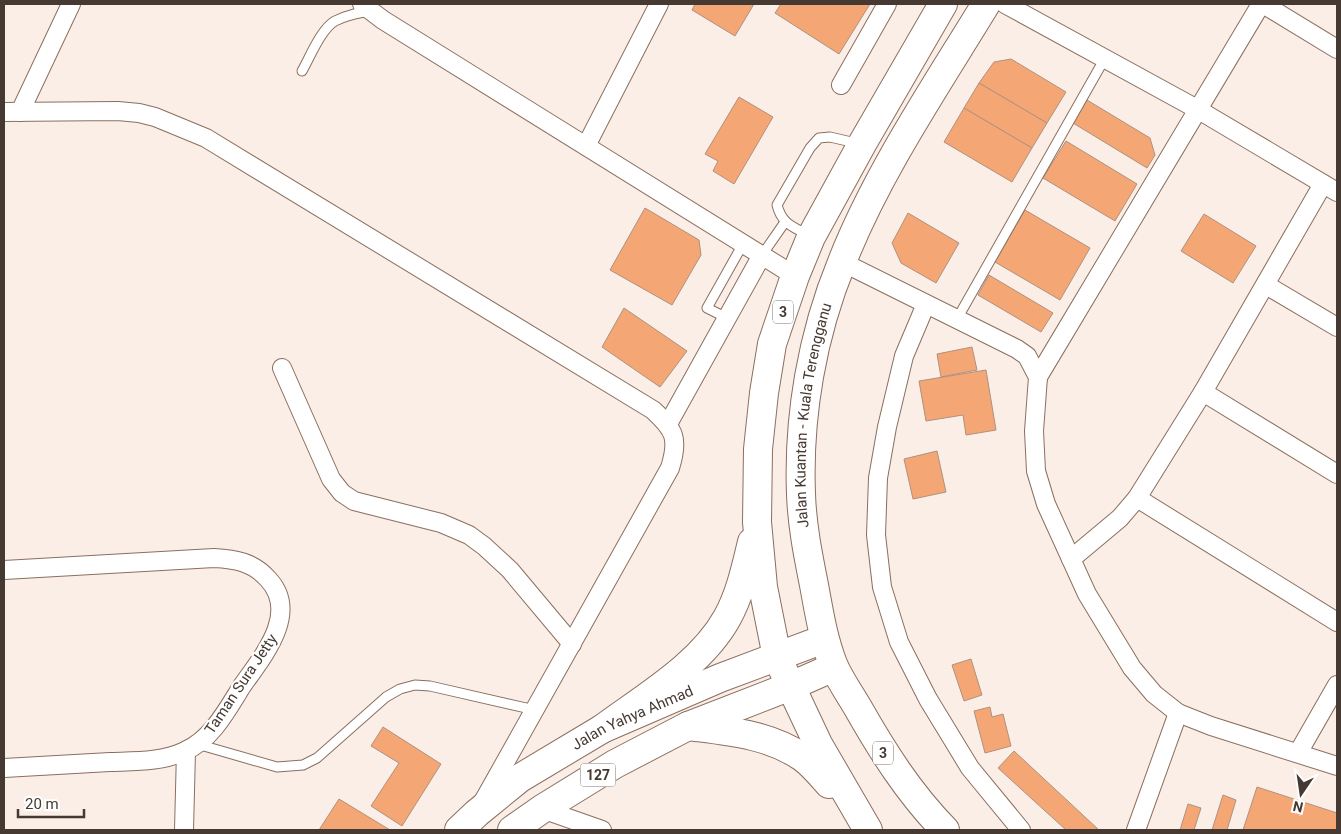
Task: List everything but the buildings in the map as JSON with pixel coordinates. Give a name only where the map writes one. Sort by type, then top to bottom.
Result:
[{"type":"main road","name":"3","points":[[868,830],[818,744],[777,657],[763,587],[757,522],[758,449],[772,344],[810,237],[943,4]]},
{"type":"main road","name":"Jalan Kuantan - Kuala Terengganu","points":[[945,830],[921,806],[883,753],[834,667],[824,639],[805,541],[801,495],[801,454],[805,405],[812,360],[821,323],[842,262],[871,199],[916,119],[986,4]]},
{"type":"main road","points":[[602,729],[694,660],[718,633],[729,616],[741,585],[757,522]]},
{"type":"main road","name":"Jalan Yahya Ahmad","points":[[468,822],[520,778],[602,729],[720,678],[824,639]]},
{"type":"main road","name":"Jalan Yahya Ahmad","points":[[512,830],[614,764],[688,726],[791,686],[834,667]]},
{"type":"main road","points":[[688,726],[738,732],[781,746],[803,757],[854,808]]},
{"type":"street","points":[[71,4],[12,112],[118,111],[139,113],[155,117],[206,138],[645,405],[668,424],[673,436],[675,450],[670,468],[535,710],[468,822]]},
{"type":"street","points":[[586,146],[659,4]]},
{"type":"street","points":[[841,85],[887,4]]},
{"type":"street","points":[[1006,4],[1198,110],[1330,188],[1266,285],[1138,498],[1120,518],[1071,559]]},
{"type":"street","points":[[1337,48],[1262,4],[1038,377],[1034,432],[1036,471],[1046,504],[1071,559],[1088,594],[1132,668],[1154,694],[1178,712],[1211,726],[1337,766]]},
{"type":"street","points":[[366,7],[383,20],[795,276]]},
{"type":"street","points":[[668,424],[762,255]]},
{"type":"street","points":[[842,262],[1017,349],[1027,356],[1038,377]]},
{"type":"street","points":[[1266,285],[1337,327]]},
{"type":"street","points":[[926,304],[904,356],[887,427],[878,478],[876,535],[882,587],[900,642],[928,700],[970,768],[1021,830]]},
{"type":"street","points":[[282,368],[331,479],[342,492],[354,501],[442,523],[469,534],[510,570],[572,644]]},
{"type":"street","points":[[1203,392],[1337,474]]},
{"type":"street","points":[[1138,498],[1337,622]]},
{"type":"street","name":"Taman Sura Jetty","points":[[4,570],[214,558],[233,559],[252,564],[264,573],[276,586],[281,601],[277,630],[270,645],[220,720],[205,738],[191,748],[160,759],[4,768]]},
{"type":"street","points":[[1298,754],[1337,685]]},
{"type":"street","points":[[1136,830],[1178,712]]},
{"type":"street","points":[[184,830],[191,748]]},
{"type":"street","points":[[542,809],[602,830]]},
{"type":"lane","points":[[302,72],[330,24],[366,7]]},
{"type":"lane","points":[[957,319],[1105,58]]},
{"type":"lane","points":[[810,237],[784,222],[777,205],[810,148],[819,138],[830,137],[862,144]]},
{"type":"lane","points":[[762,255],[784,222]]},
{"type":"lane","points":[[726,318],[707,308],[744,244]]},
{"type":"lane","points":[[191,748],[277,767],[303,765],[317,758],[386,697],[400,689],[415,685],[430,686],[535,710]]}]
